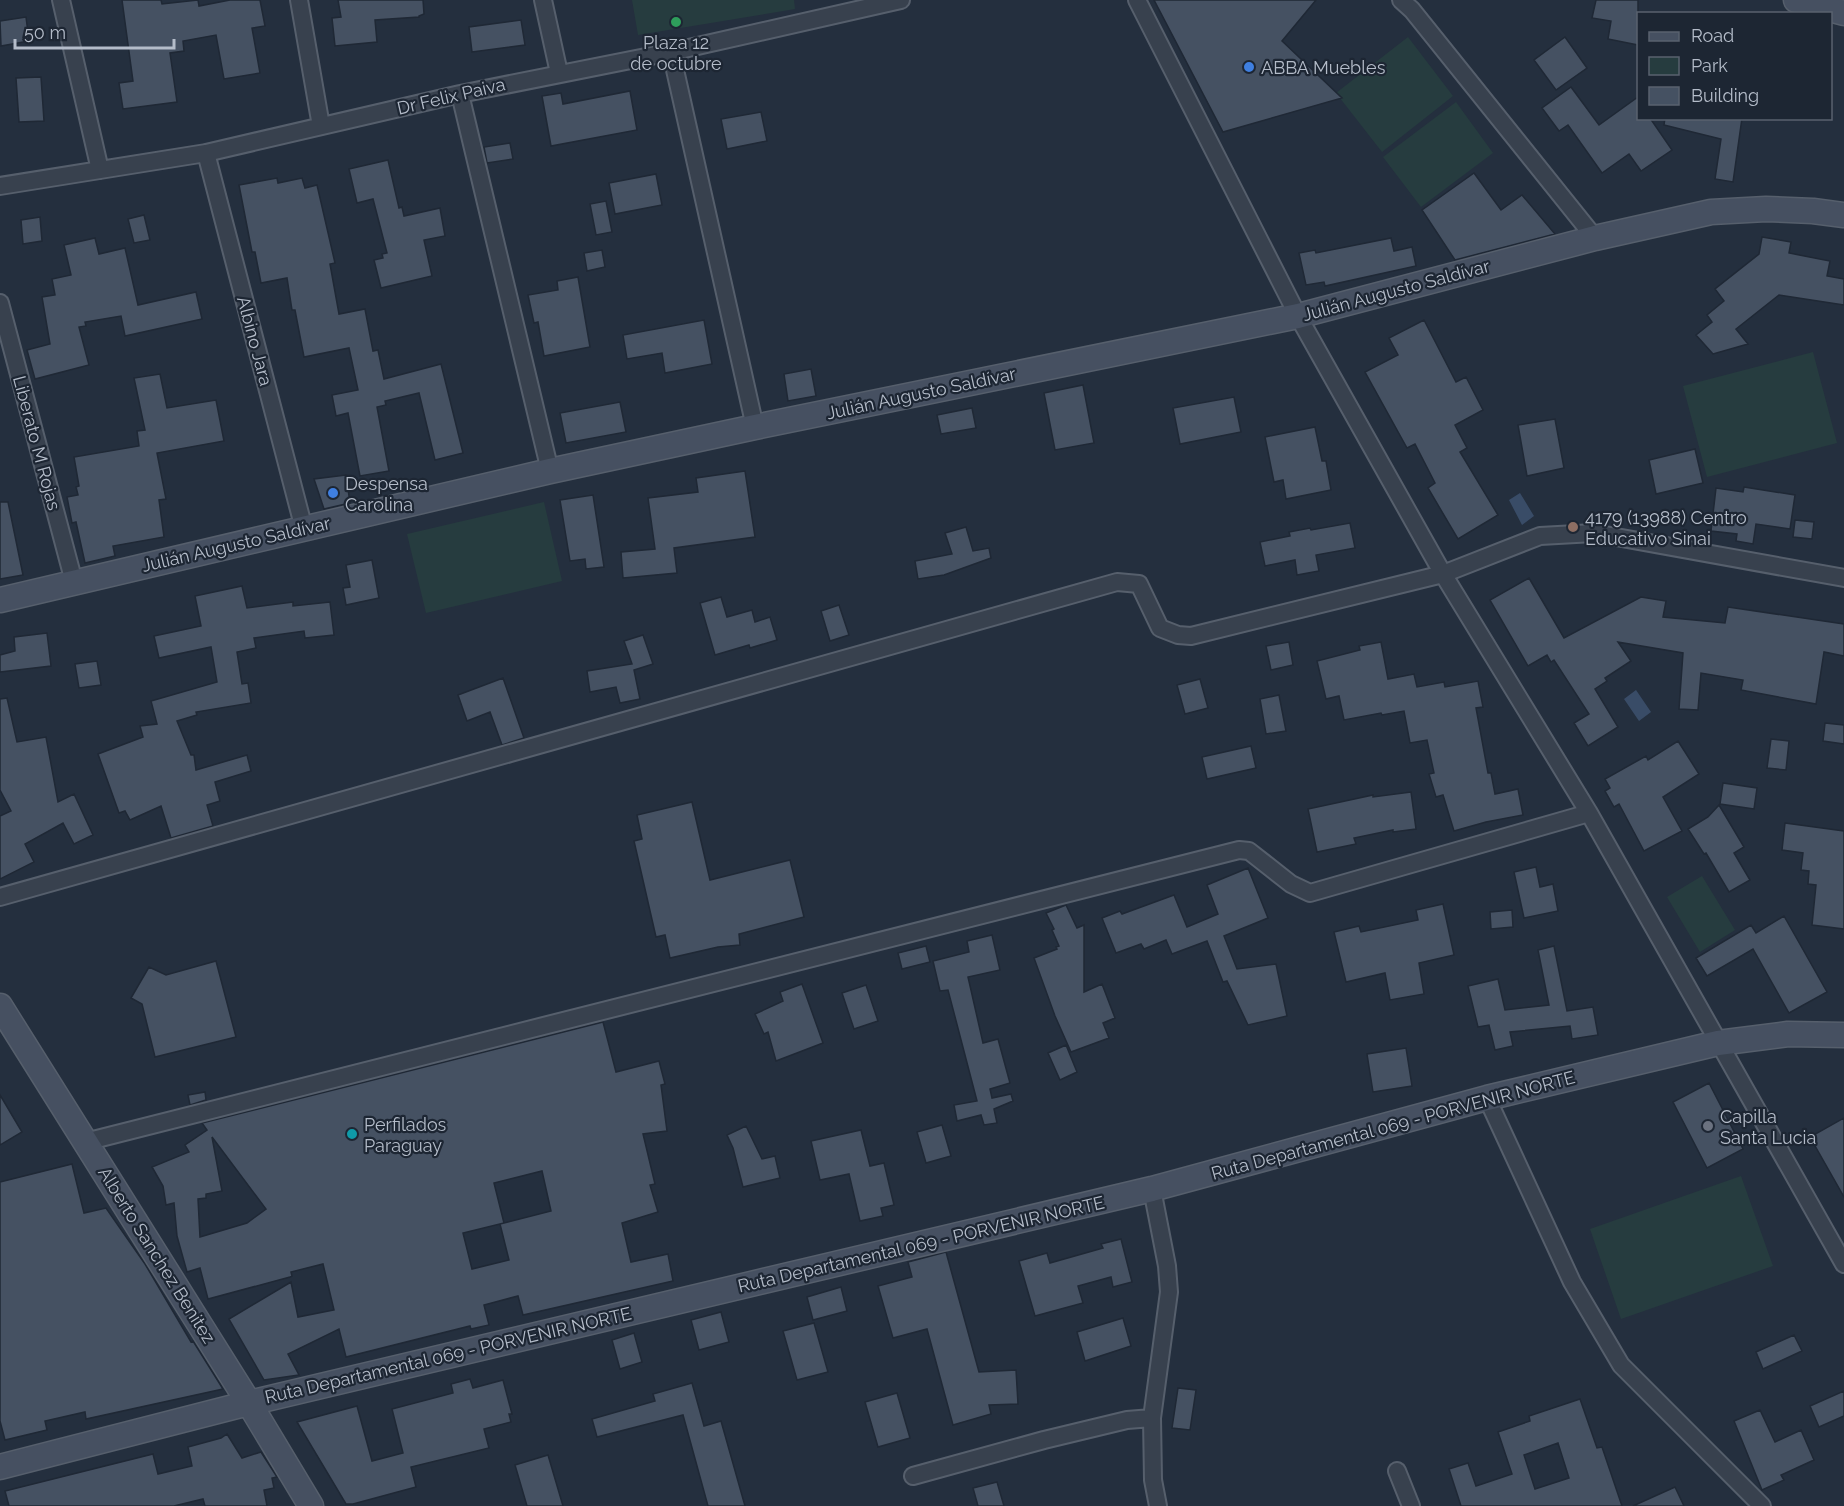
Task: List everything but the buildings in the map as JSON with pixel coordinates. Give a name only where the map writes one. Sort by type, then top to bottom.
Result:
[{"type":"street","points":[[61,0],[100,170]]},
{"type":"street","points":[[299,0],[321,126]]},
{"type":"street","points":[[543,0],[560,73]]},
{"type":"street","name":"Dr Felix Paiva","points":[[0,186],[206,153],[460,94],[671,52],[901,0]]},
{"type":"street","points":[[1137,0],[1298,316],[1443,574],[1589,813],[1844,1264]]},
{"type":"street","points":[[1401,0],[1412,10],[1596,238]]},
{"type":"street","points":[[1796,0],[1844,13]]},
{"type":"street","points":[[671,52],[755,427]]},
{"type":"street","points":[[460,94],[550,471]]},
{"type":"street","name":"Albino Jara","points":[[206,153],[304,529]]},
{"type":"street","name":"Julián Augusto Saldívar","points":[[0,600],[550,471],[1298,316],[1596,238],[1711,212],[1778,209],[1844,215]]},
{"type":"street","name":"Liberato M Rojas","points":[[0,303],[74,582]]},
{"type":"street","points":[[0,897],[1117,582],[1139,584],[1160,628],[1178,635],[1191,636],[1443,574],[1540,536],[1594,533],[1844,578]]},
{"type":"street","points":[[86,1142],[1239,850],[1249,851],[1291,884],[1310,894],[1589,813]]},
{"type":"street","name":"Alberto Sanchez Benitez","points":[[0,1006],[311,1506]]},
{"type":"street","name":"Ruta Departamental 069 - PORVENIR NORTE","points":[[0,1467],[249,1403],[1152,1189],[1487,1098],[1718,1043],[1788,1034],[1844,1035]]},
{"type":"street","points":[[1487,1098],[1572,1282],[1621,1365],[1762,1506]]},
{"type":"street","points":[[1152,1189],[1167,1266],[1169,1292],[1152,1418],[1153,1480],[1158,1506]]},
{"type":"street","points":[[913,1476],[1044,1440],[1127,1420],[1152,1418]]},
{"type":"street","points":[[1397,1471],[1411,1506]]},
{"type":"green space","name":"Plaza 12 de octubre","points":[[632,0],[794,0],[795,9],[638,35]]},
{"type":"green space","points":[[1408,37],[1453,96],[1382,152],[1336,93]]},
{"type":"green space","points":[[1456,102],[1493,153],[1421,207],[1383,157]]},
{"type":"green space","points":[[1813,352],[1837,443],[1707,477],[1683,386]]},
{"type":"green space","points":[[544,502],[562,581],[426,613],[407,534]]},
{"type":"green space","points":[[1702,876],[1735,930],[1700,952],[1667,897]]},
{"type":"green space","points":[[1741,1176],[1773,1266],[1621,1319],[1590,1229]]},
{"type":"water","points":[[1520,493],[1534,516],[1522,525],[1509,500]]},
{"type":"water","points":[[1636,690],[1651,712],[1639,721],[1624,699]]},
{"type":"place","name":"Plaza 12 de octubre","points":[[676,22]]},
{"type":"place","name":"ABBA Muebles","points":[[1249,67]]},
{"type":"place","name":"Despensa Carolina","points":[[333,493]]},
{"type":"place","name":"4179 (13988) Centro Educativo Sinai","points":[[1573,527]]},
{"type":"place","name":"Capilla Santa Lucia","points":[[1708,1126]]},
{"type":"place","name":"Perfilados Paraguay","points":[[352,1134]]}]
